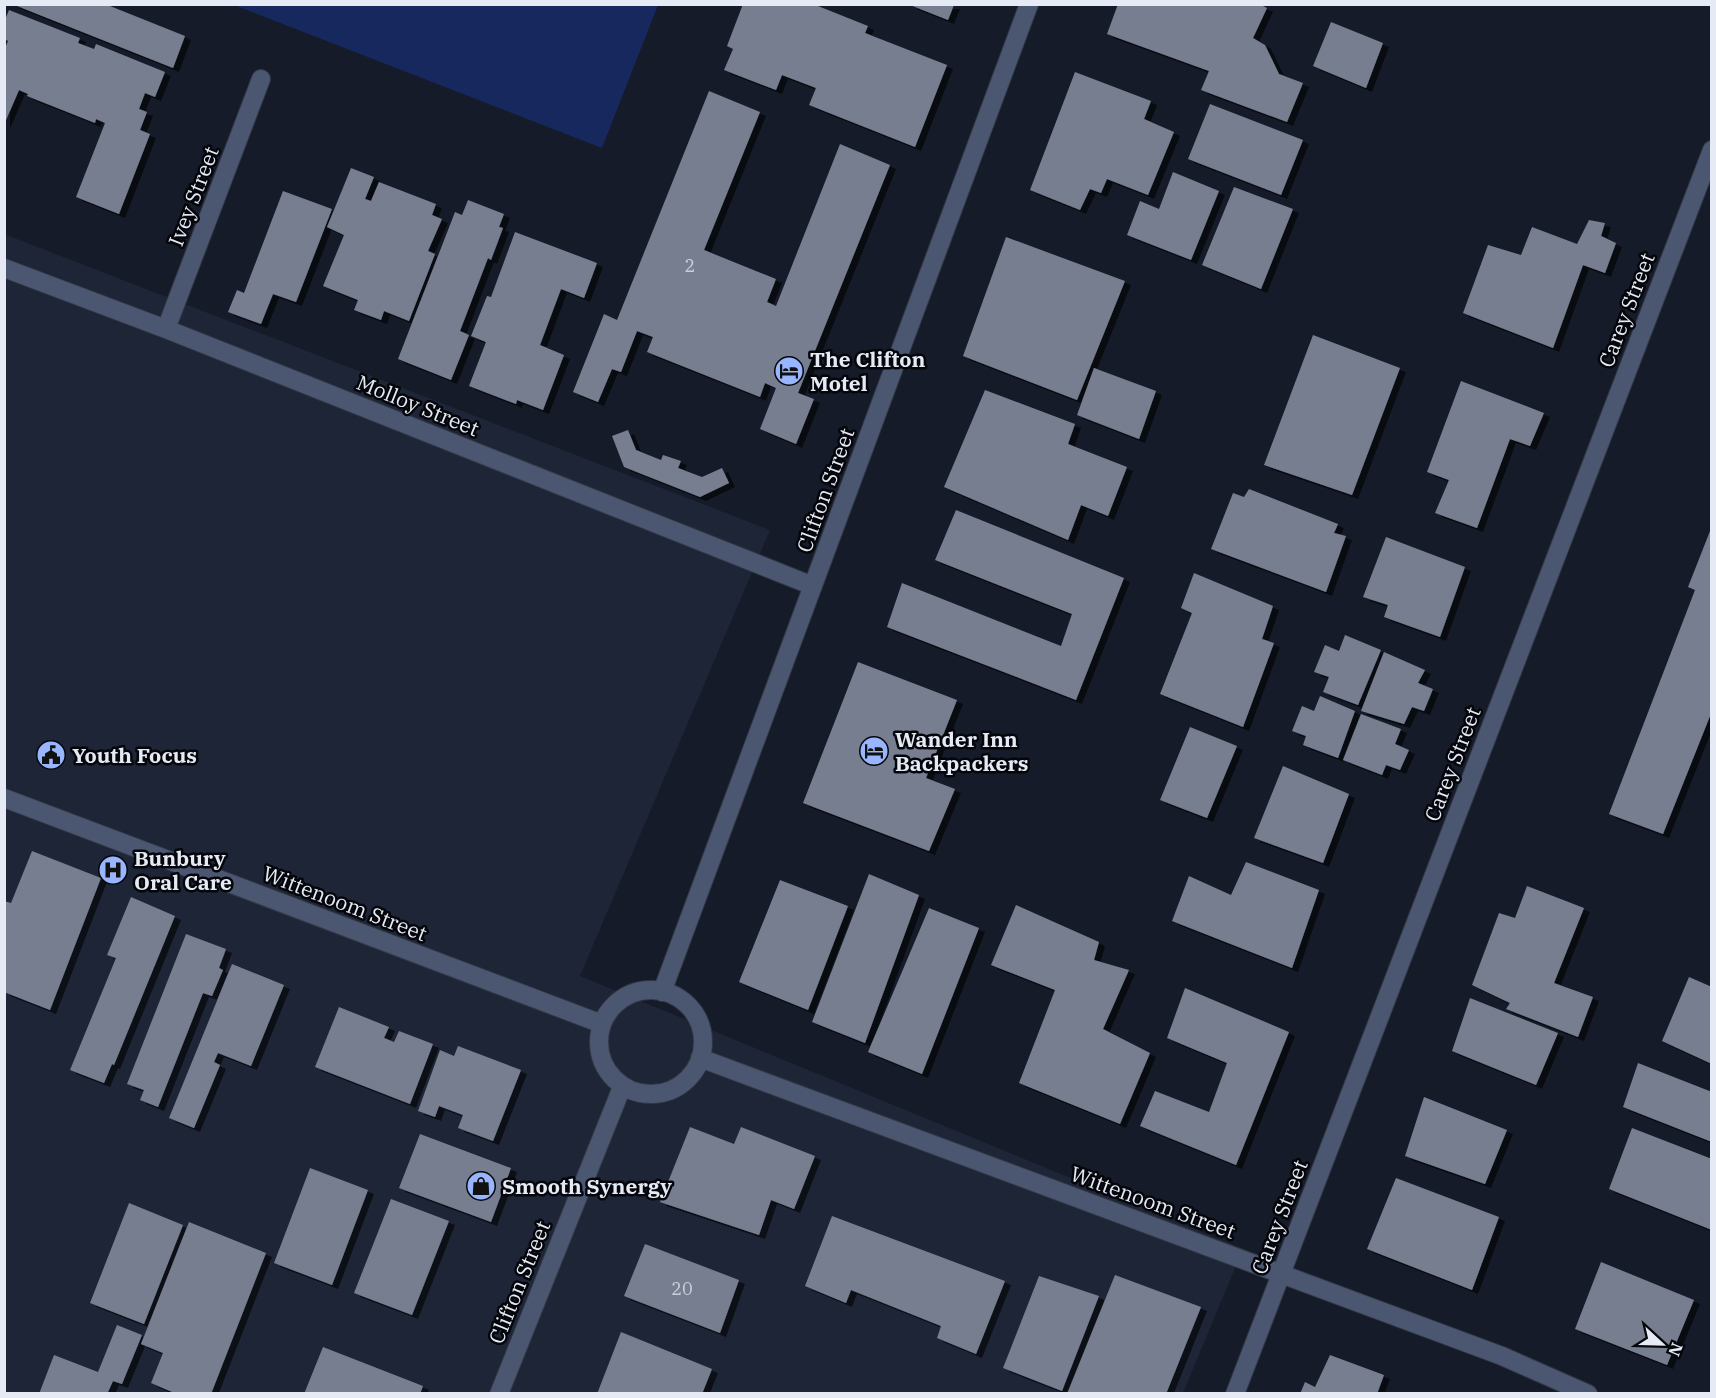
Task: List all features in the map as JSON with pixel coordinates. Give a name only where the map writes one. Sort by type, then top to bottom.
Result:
[{"type":"street","name":"Clifton Street","points":[[662,992],[1029,4]]},
{"type":"street","name":"Ivey Street","points":[[166,329],[261,79]]},
{"type":"street","name":"Carey Street","points":[[1235,1394],[1712,150]]},
{"type":"street","name":"Molloy Street","points":[[4,268],[166,329],[813,586]]},
{"type":"street","name":"Wittenoom Street","points":[[4,798],[602,1024]]},
{"type":"street","points":[[655,990],[671,994],[685,1002],[696,1016],[702,1031],[703,1048],[688,1079],[674,1090],[656,1095],[639,1094],[622,1087],[609,1075],[600,1059],[598,1041],[602,1024],[610,1009],[622,998],[638,991],[655,990]]},
{"type":"street","name":"Wittenoom Street","points":[[700,1058],[1502,1356],[1588,1394]]},
{"type":"street","name":"Clifton Street","points":[[499,1394],[622,1087]]},
{"type":"shaded area","points":[[658,4],[602,148],[234,5]]},
{"type":"shaded area","points":[[4,234],[770,530],[580,976],[1243,1249],[1183,1393],[5,1393]]},
{"type":"building","points":[[12,4],[105,4],[185,36],[173,68]]},
{"type":"building","points":[[743,4],[813,4],[868,26],[865,33],[947,65],[915,147],[809,105],[816,88],[782,75],[776,90],[724,70],[733,49],[727,46]]},
{"type":"building","points":[[1118,4],[1259,4],[1267,8],[1253,38],[1265,45],[1279,74],[1303,83],[1287,122],[1201,90],[1209,71],[1107,34]]},
{"type":"building","points":[[910,5],[954,5],[948,20]]},
{"type":"building","points":[[9,10],[80,38],[78,43],[94,49],[96,44],[165,72],[155,97],[145,93],[139,109],[147,112],[140,130],[150,134],[119,214],[76,197],[105,123],[96,119],[95,123],[27,96],[28,94],[19,90],[4,125],[4,50],[8,41],[4,39],[4,22]]},
{"type":"building","points":[[1331,22],[1383,43],[1366,88],[1313,66]]},
{"type":"building","points":[[1075,72],[1151,101],[1144,119],[1174,132],[1148,195],[1107,179],[1101,193],[1090,189],[1080,210],[1030,190]]},
{"type":"building","points":[[709,91],[760,112],[704,250],[776,279],[767,302],[776,306],[840,144],[890,165],[798,393],[814,399],[796,444],[760,429],[776,388],[765,383],[760,397],[647,352],[653,337],[637,331],[621,372],[612,369],[598,402],[573,392],[604,314],[617,320]]},
{"type":"building","points":[[1210,104],[1303,140],[1281,195],[1188,159]]},
{"type":"building","points":[[351,168],[374,177],[365,199],[371,201],[379,182],[436,204],[432,215],[442,219],[428,251],[435,254],[409,321],[384,311],[381,320],[354,310],[358,300],[323,286],[344,235],[327,227]]},
{"type":"building","points":[[1173,172],[1219,191],[1191,260],[1127,235],[1140,201],[1159,209]]},
{"type":"building","points":[[1234,187],[1293,209],[1261,289],[1202,265]]},
{"type":"building","points":[[283,191],[332,209],[296,302],[273,294],[261,324],[228,312],[237,290],[244,293]]},
{"type":"building","points":[[468,200],[504,214],[499,227],[503,228],[491,260],[488,258],[460,331],[469,335],[451,380],[398,359],[455,212],[462,215]]},
{"type":"building","points":[[1589,220],[1605,223],[1601,236],[1616,243],[1605,273],[1583,265],[1553,348],[1463,313],[1488,245],[1521,255],[1532,227],[1577,244]]},
{"type":"building","points":[[515,232],[597,263],[584,298],[561,289],[540,345],[564,355],[543,410],[517,400],[516,404],[469,386],[486,342],[471,336],[487,296],[491,297]]},
{"type":"building","points":[[1006,237],[1125,281],[1077,400],[963,356]]},
{"type":"building","points":[[1313,335],[1400,368],[1352,495],[1264,465]]},
{"type":"building","points":[[1094,368],[1156,391],[1139,439],[1077,415]]},
{"type":"building","points":[[1461,381],[1544,413],[1530,446],[1510,439],[1477,528],[1435,513],[1449,480],[1427,472]]},
{"type":"building","points":[[985,390],[1075,424],[1068,444],[1127,467],[1108,516],[1081,505],[1068,540],[944,487]]},
{"type":"building","points":[[628,430],[636,450],[661,460],[663,455],[681,461],[678,468],[702,477],[722,468],[729,483],[700,497],[624,467],[612,436]]},
{"type":"building","points":[[1249,489],[1338,524],[1334,533],[1346,536],[1326,592],[1211,549],[1233,493],[1244,497]]},
{"type":"building","points":[[956,510],[1124,578],[1076,700],[887,627],[902,583],[1061,646],[1072,614],[935,560]]},
{"type":"building","points":[[1712,526],[1712,711],[1663,834],[1609,814],[1695,590],[1688,587]]},
{"type":"building","points":[[1386,537],[1465,567],[1440,637],[1384,617],[1388,605],[1363,597]]},
{"type":"building","points":[[1194,573],[1273,606],[1262,639],[1274,643],[1243,727],[1160,694],[1192,613],[1181,608]]},
{"type":"building","points":[[1345,635],[1381,650],[1358,705],[1323,692],[1329,677],[1314,672],[1325,645],[1339,651]]},
{"type":"building","points":[[1384,652],[1425,670],[1418,683],[1433,689],[1424,711],[1412,707],[1404,724],[1361,711]]},
{"type":"building","points":[[858,662],[957,700],[926,778],[955,789],[929,851],[803,803]]},
{"type":"building","points":[[1320,696],[1355,711],[1338,758],[1303,745],[1306,736],[1292,731],[1302,706],[1314,711]]},
{"type":"building","points":[[1361,714],[1401,729],[1395,744],[1409,750],[1400,770],[1386,765],[1382,775],[1343,760]]},
{"type":"building","points":[[1190,727],[1237,746],[1207,818],[1160,800]]},
{"type":"building","points":[[1283,766],[1349,794],[1323,863],[1254,838]]},
{"type":"building","points":[[32,851],[101,878],[50,1010],[4,992],[4,901],[11,903]]},
{"type":"building","points":[[1246,862],[1319,890],[1292,968],[1172,921],[1189,876],[1231,895]]},
{"type":"building","points":[[869,874],[919,895],[865,1043],[812,1022]]},
{"type":"building","points":[[780,880],[848,906],[808,1010],[739,982]]},
{"type":"building","points":[[1527,886],[1584,908],[1554,983],[1593,997],[1578,1037],[1506,1009],[1510,1003],[1472,985],[1499,913],[1515,918]]},
{"type":"building","points":[[131,897],[175,916],[114,1065],[112,1064],[104,1083],[70,1070],[116,958],[107,955]]},
{"type":"building","points":[[1016,905],[1099,942],[1094,960],[1129,970],[1103,1029],[1150,1053],[1120,1124],[1019,1083],[1055,990],[991,965]]},
{"type":"building","points":[[929,908],[979,928],[922,1074],[868,1052]]},
{"type":"building","points":[[186,934],[226,949],[219,968],[223,970],[212,996],[203,993],[158,1107],[140,1100],[144,1090],[127,1084]]},
{"type":"building","points":[[232,964],[284,985],[251,1066],[218,1053],[214,1062],[220,1065],[194,1128],[169,1118]]},
{"type":"building","points":[[1689,977],[1712,987],[1712,1064],[1662,1041]]},
{"type":"building","points":[[1185,988],[1289,1032],[1236,1165],[1140,1126],[1155,1091],[1209,1112],[1227,1063],[1167,1038]]},
{"type":"building","points":[[1470,998],[1558,1033],[1536,1085],[1452,1051]]},
{"type":"building","points":[[339,1007],[389,1027],[384,1038],[394,1042],[399,1031],[433,1044],[410,1104],[315,1067]]},
{"type":"building","points":[[458,1046],[521,1070],[493,1141],[458,1128],[463,1115],[439,1106],[435,1117],[418,1111],[440,1050],[454,1056]]},
{"type":"building","points":[[1638,1063],[1712,1092],[1712,1142],[1623,1107]]},
{"type":"building","points":[[1424,1097],[1507,1130],[1485,1184],[1405,1156]]},
{"type":"building","points":[[690,1127],[734,1144],[741,1127],[815,1156],[794,1209],[771,1200],[759,1235],[660,1202]]},
{"type":"building","points":[[1632,1128],[1712,1159],[1712,1230],[1609,1189]]},
{"type":"building","points":[[420,1134],[511,1168],[491,1222],[399,1188]]},
{"type":"building","points":[[310,1168],[368,1190],[332,1285],[274,1263]]},
{"type":"building","points":[[1396,1178],[1499,1217],[1472,1290],[1367,1249]]},
{"type":"building","points":[[391,1199],[449,1221],[412,1315],[354,1293]]},
{"type":"building","points":[[129,1203],[183,1225],[144,1324],[90,1303]]},
{"type":"building","points":[[832,1216],[1005,1281],[976,1354],[937,1338],[941,1326],[851,1290],[846,1303],[805,1286]]},
{"type":"building","points":[[189,1222],[266,1253],[211,1394],[177,1394],[151,1383],[163,1353],[141,1344]]},
{"type":"building","points":[[645,1244],[739,1280],[720,1333],[624,1296]]},
{"type":"building","points":[[1601,1262],[1694,1300],[1667,1365],[1575,1329]]},
{"type":"building","points":[[1115,1275],[1201,1307],[1166,1394],[1067,1394]]},
{"type":"building","points":[[1039,1276],[1099,1296],[1062,1391],[1003,1368]]},
{"type":"building","points":[[117,1325],[142,1335],[122,1384],[113,1381],[108,1392],[112,1394],[39,1394],[54,1355],[98,1372]]},
{"type":"building","points":[[621,1332],[712,1369],[702,1394],[597,1394]]},
{"type":"building","points":[[323,1347],[423,1386],[420,1394],[304,1394]]},
{"type":"building","points":[[1330,1355],[1384,1375],[1377,1394],[1300,1394],[1305,1382],[1315,1387]]},
{"type":"place","name":"The Clifton Motel","points":[[789,371]]},
{"type":"place","name":"Wander Inn Backpackers","points":[[874,751]]},
{"type":"place","name":"Youth Focus","points":[[51,755]]},
{"type":"place","name":"Bunbury Oral Care","points":[[113,870]]},
{"type":"place","name":"Smooth Synergy","points":[[481,1186]]}]
